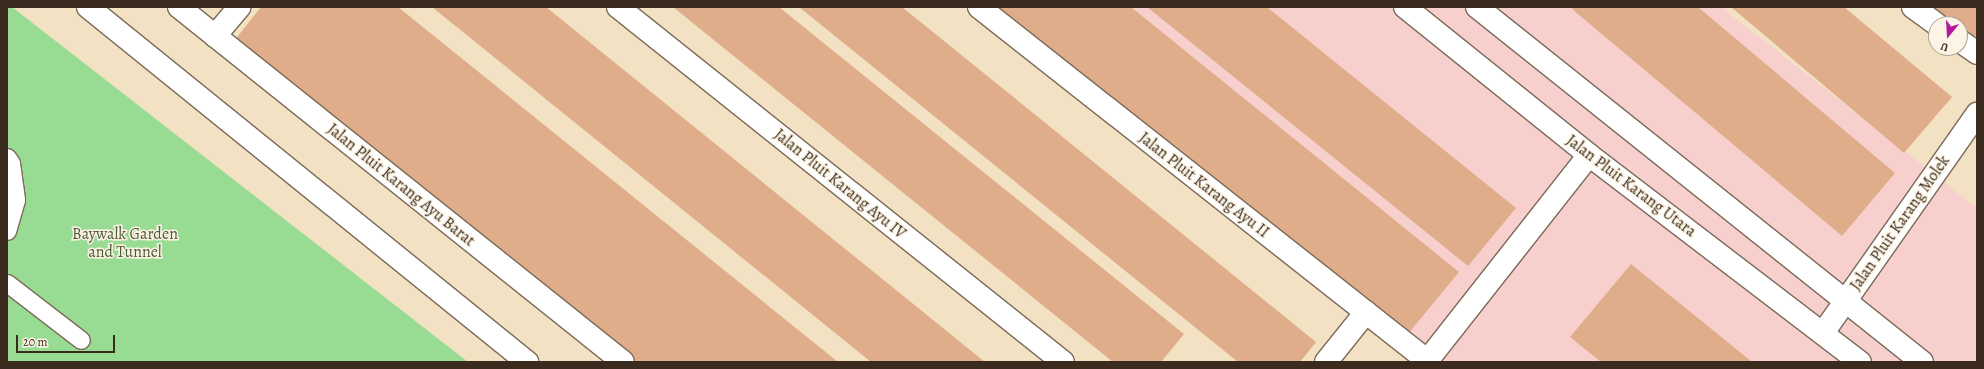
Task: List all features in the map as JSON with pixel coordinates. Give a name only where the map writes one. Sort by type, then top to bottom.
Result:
[{"type":"street","points":[[88,7],[526,362]]},
{"type":"street","name":"Jalan Pluit Karang Ayu Barat","points":[[179,7],[623,362]]},
{"type":"street","points":[[215,36],[239,7]]},
{"type":"street","name":"Jalan Pluit Karang Ayu IV","points":[[618,7],[1063,362]]},
{"type":"street","name":"Jalan Pluit Karang Ayu II","points":[[979,7],[1428,361]]},
{"type":"street","name":"Jalan Pluit Karang Utara","points":[[1405,7],[1589,155],[1860,362]]},
{"type":"street","points":[[1477,7],[1922,362]]},
{"type":"street","points":[[1913,7],[1928,18]]},
{"type":"street","points":[[1968,47],[1977,53]]},
{"type":"street","name":"Jalan Pluit Karang Molek","points":[[1823,333],[1977,114]]},
{"type":"street","points":[[1428,361],[1589,155]]},
{"type":"street","points":[[1326,362],[1366,312]]},
{"type":"lane","points":[[7,157],[11,163],[16,200],[7,231]]},
{"type":"lane","points":[[7,283],[81,340]]},
{"type":"shaded area","points":[[989,7],[1721,7],[1977,208],[1977,362],[1440,362]]},
{"type":"green space","name":"Baywalk Garden and Tunnel","points":[[7,7],[12,7],[468,362],[7,362]]},
{"type":"building","points":[[261,7],[398,7],[838,362],[631,362],[234,41]]},
{"type":"building","points":[[432,7],[546,7],[985,362],[871,362]]},
{"type":"building","points":[[673,7],[779,7],[1184,334],[1161,362],[1113,362]]},
{"type":"building","points":[[799,7],[902,7],[1316,342],[1300,362],[1238,362]]},
{"type":"building","points":[[992,7],[1131,7],[1459,272],[1403,340]]},
{"type":"building","points":[[1147,7],[1267,7],[1516,208],[1468,266]]},
{"type":"building","points":[[1574,7],[1698,7],[1895,173],[1842,236],[1572,9]]},
{"type":"building","points":[[1731,7],[1844,7],[1952,97],[1904,153]]},
{"type":"building","points":[[1923,7],[1977,7],[1977,33],[1974,38],[1968,34],[1968,16],[1938,16]]},
{"type":"building","points":[[1631,264],[1752,362],[1601,362],[1570,337]]}]
